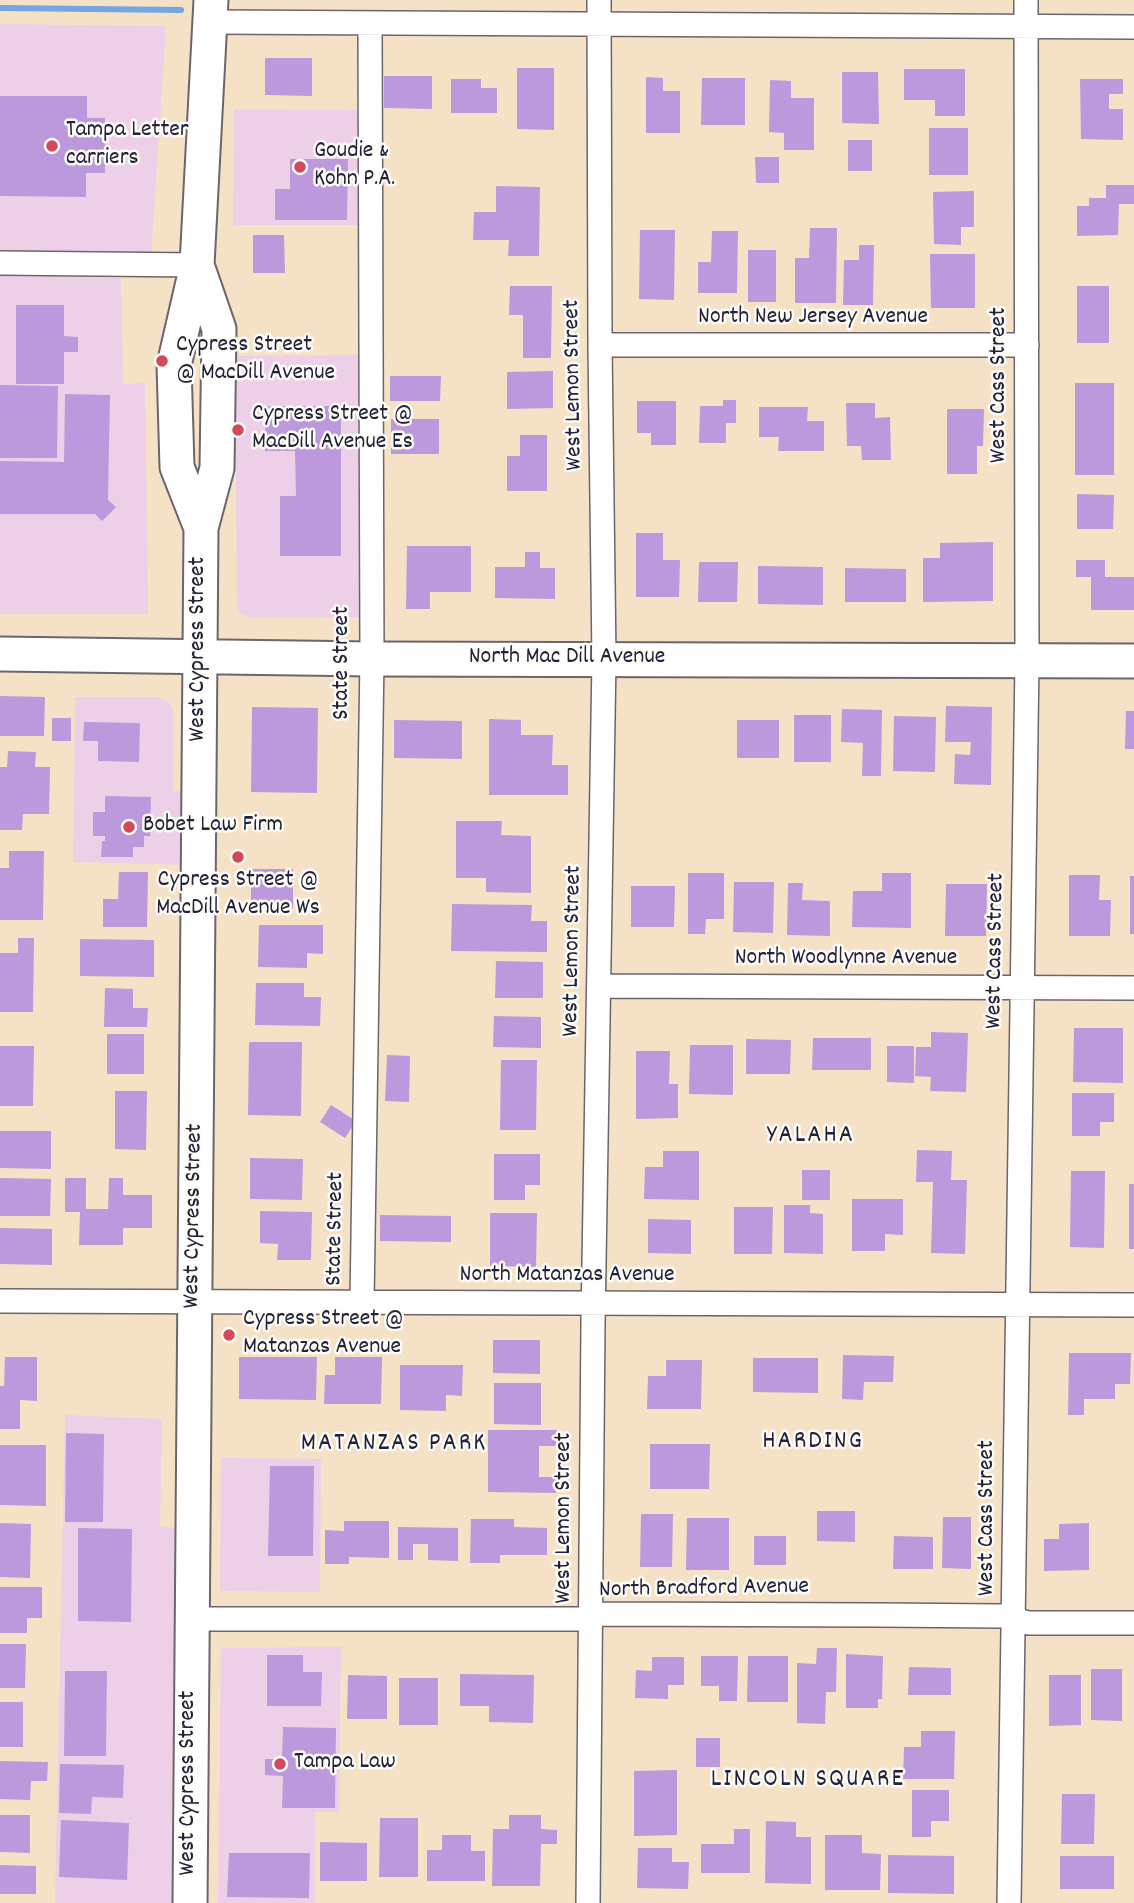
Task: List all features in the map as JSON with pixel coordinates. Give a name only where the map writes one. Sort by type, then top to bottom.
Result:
[{"type":"street","name":"West Lemon Street","points":[[588,1903],[604,659],[599,0]]},
{"type":"street","name":"West Cass Street","points":[[1009,1903],[1027,661],[1026,0]]},
{"type":"street","points":[[211,11],[370,24],[1134,27]]},
{"type":"street","name":"West Cypress Street","points":[[201,528],[177,467],[174,365],[197,265],[211,11]]},
{"type":"street","name":"State Street","points":[[362,1301],[372,659],[370,24]]},
{"type":"street","points":[[0,263],[197,265]]},
{"type":"street","name":"West Cypress Street","points":[[190,1903],[201,528],[217,468],[219,330],[197,265]]},
{"type":"street","name":"North New Jersey Avenue","points":[[600,345],[1027,345]]},
{"type":"street","name":"North Mac Dill Avenue","points":[[0,654],[372,659],[1134,662]]},
{"type":"street","name":"North Woodlynne Avenue","points":[[600,986],[1134,988]]},
{"type":"street","name":"North Matanzas Avenue","points":[[0,1301],[1134,1305]]},
{"type":"street","name":"North Bradford Avenue","points":[[191,1619],[580,1619],[601,1614],[864,1615],[1004,1616],[1028,1623],[1134,1623]]},
{"type":"shaded area","points":[[0,24],[166,26],[151,255],[0,254]]},
{"type":"shaded area","name":"Goudie & Kohn P.A.","points":[[234,109],[367,110],[366,225],[233,225]]},
{"type":"shaded area","points":[[0,275],[121,278],[123,384],[145,383],[148,614],[0,614]]},
{"type":"shaded area","points":[[368,355],[367,617],[250,618],[238,612],[237,606],[235,356]]},
{"type":"shaded area","points":[[75,697],[159,697],[171,705],[173,791],[184,791],[186,865],[73,862]]},
{"type":"shaded area","points":[[65,1415],[162,1419],[160,1527],[178,1528],[173,1903],[55,1903]]},
{"type":"shaded area","points":[[221,1458],[321,1459],[320,1592],[220,1591]]},
{"type":"shaded area","points":[[341,1647],[339,1812],[315,1812],[315,1903],[218,1903],[221,1648]]},
{"type":"building","points":[[265,58],[312,58],[312,96],[265,95]]},
{"type":"building","points":[[517,68],[554,68],[554,130],[517,129]]},
{"type":"building","points":[[904,69],[965,69],[965,116],[935,116],[935,100],[904,100]]},
{"type":"building","points":[[842,72],[878,72],[879,124],[842,123]]},
{"type":"building","points":[[384,76],[432,76],[432,109],[384,108]]},
{"type":"building","points":[[646,77],[663,78],[663,91],[680,91],[680,133],[646,133]]},
{"type":"building","points":[[702,78],[745,78],[745,125],[701,125]]},
{"type":"building","points":[[451,79],[481,79],[481,88],[497,88],[497,113],[451,113]]},
{"type":"building","points":[[1080,79],[1123,79],[1123,94],[1109,94],[1109,109],[1123,109],[1123,140],[1081,139]]},
{"type":"building","points":[[770,80],[791,81],[791,98],[814,98],[814,150],[784,150],[784,133],[769,132]]},
{"type":"building","name":"Tampa Letter carriers","points":[[0,96],[87,96],[87,118],[105,118],[105,173],[86,173],[86,197],[0,196]]},
{"type":"building","points":[[929,128],[968,128],[968,175],[929,175]]},
{"type":"building","points":[[848,140],[872,140],[872,171],[848,171]]},
{"type":"building","points":[[755,157],[779,157],[779,183],[756,183]]},
{"type":"building","points":[[290,159],[348,159],[347,220],[275,220],[275,189],[290,189]]},
{"type":"building","points":[[1106,185],[1134,185],[1134,204],[1119,204],[1118,235],[1077,236],[1077,206],[1089,206],[1089,198],[1106,198]]},
{"type":"building","points":[[496,186],[540,187],[539,256],[508,256],[509,240],[473,240],[474,212],[496,212]]},
{"type":"building","points":[[974,191],[974,227],[961,227],[961,245],[934,244],[933,192]]},
{"type":"building","points":[[810,228],[837,228],[836,303],[795,303],[795,258],[809,258]]},
{"type":"building","points":[[640,230],[675,230],[674,300],[639,299]]},
{"type":"building","points":[[712,231],[738,231],[737,293],[698,293],[698,262],[711,262]]},
{"type":"building","points":[[253,235],[284,235],[285,273],[253,273]]},
{"type":"building","points":[[859,245],[874,245],[873,305],[843,305],[844,260],[859,260]]},
{"type":"building","points":[[748,250],[776,250],[776,302],[748,302]]},
{"type":"building","points":[[930,254],[975,254],[975,308],[931,308]]},
{"type":"building","points":[[510,286],[552,286],[551,358],[523,358],[523,315],[509,315]]},
{"type":"building","points":[[1077,286],[1109,286],[1109,343],[1077,343]]},
{"type":"building","points":[[16,305],[64,305],[64,336],[78,337],[78,352],[64,352],[64,384],[16,384]]},
{"type":"building","points":[[553,371],[553,408],[507,409],[507,372]]},
{"type":"building","points":[[390,376],[441,376],[440,401],[390,401]]},
{"type":"building","points":[[1075,383],[1114,383],[1114,475],[1075,475]]},
{"type":"building","points":[[0,385],[58,386],[57,458],[0,458]]},
{"type":"building","points":[[65,394],[110,395],[108,500],[116,507],[102,521],[95,514],[0,514],[0,461],[64,462]]},
{"type":"building","points":[[723,400],[736,400],[736,423],[726,423],[726,443],[699,443],[700,406],[723,406]]},
{"type":"building","points":[[637,401],[676,401],[676,445],[651,445],[651,433],[637,433]]},
{"type":"building","points":[[846,403],[875,403],[875,418],[890,417],[891,460],[862,460],[861,446],[847,446]]},
{"type":"building","points":[[265,406],[341,406],[341,556],[280,556],[280,496],[296,496],[295,451],[265,451]]},
{"type":"building","points":[[759,407],[808,407],[807,421],[824,421],[824,451],[778,451],[779,437],[759,437]]},
{"type":"building","points":[[947,409],[984,409],[983,446],[977,446],[977,474],[947,474]]},
{"type":"building","points":[[391,419],[439,419],[439,454],[391,454]]},
{"type":"building","points":[[520,435],[547,435],[547,491],[507,491],[507,456],[520,456]]},
{"type":"building","points":[[1077,494],[1114,495],[1113,529],[1077,529]]},
{"type":"building","points":[[636,533],[663,533],[663,560],[680,560],[679,597],[636,597]]},
{"type":"building","points":[[993,542],[993,601],[923,602],[923,558],[940,558],[940,543]]},
{"type":"building","points":[[407,546],[471,546],[471,592],[430,592],[430,609],[406,609]]},
{"type":"building","points":[[525,552],[540,552],[540,568],[555,568],[555,599],[495,598],[495,567],[525,567]]},
{"type":"building","points":[[1076,560],[1105,560],[1105,577],[1134,577],[1134,610],[1091,610],[1091,577],[1076,577]]},
{"type":"building","points":[[699,562],[738,562],[737,602],[698,602]]},
{"type":"building","points":[[758,566],[823,567],[823,605],[758,604]]},
{"type":"building","points":[[845,568],[906,569],[906,602],[845,602]]},
{"type":"building","points":[[0,696],[45,697],[44,736],[0,736]]},
{"type":"building","points":[[946,706],[992,707],[991,785],[954,784],[955,754],[970,755],[971,742],[945,742]]},
{"type":"building","points":[[252,707],[318,708],[317,793],[251,792]]},
{"type":"building","points":[[842,709],[882,710],[881,776],[862,776],[863,743],[841,742]]},
{"type":"building","points":[[1126,711],[1134,711],[1134,749],[1125,749]]},
{"type":"building","points":[[794,715],[831,715],[831,762],[794,762]]},
{"type":"building","points":[[894,716],[936,717],[935,772],[893,771]]},
{"type":"building","points":[[52,718],[71,718],[71,741],[52,741]]},
{"type":"building","points":[[489,719],[521,720],[521,735],[553,735],[552,765],[568,765],[568,795],[489,795]]},
{"type":"building","points":[[394,720],[462,721],[462,759],[394,758]]},
{"type":"building","points":[[737,720],[779,720],[779,758],[737,758]]},
{"type":"building","points":[[84,722],[140,723],[139,762],[98,761],[98,741],[83,741]]},
{"type":"building","points":[[8,751],[36,752],[35,767],[50,767],[49,814],[23,814],[22,830],[0,830],[0,767],[7,767]]},
{"type":"building","points":[[105,796],[151,797],[150,836],[144,836],[144,847],[133,847],[133,857],[101,857],[105,836],[93,836],[93,812],[105,812]]},
{"type":"building","points":[[456,821],[502,821],[501,835],[531,836],[531,893],[486,892],[486,878],[456,878]]},
{"type":"building","points":[[9,851],[44,851],[43,920],[0,920],[0,868],[9,868]]},
{"type":"building","points":[[251,869],[293,869],[293,908],[251,908]]},
{"type":"building","points":[[119,872],[148,872],[147,927],[103,927],[103,899],[118,899]]},
{"type":"building","points":[[688,873],[724,873],[724,919],[706,919],[705,934],[688,934]]},
{"type":"building","points":[[882,873],[911,873],[911,928],[852,927],[853,891],[882,891]]},
{"type":"building","points":[[1069,875],[1100,875],[1099,900],[1111,900],[1110,936],[1069,936]]},
{"type":"building","points":[[1130,876],[1134,876],[1134,934],[1130,934]]},
{"type":"building","points":[[734,882],[774,882],[773,933],[733,932]]},
{"type":"building","points":[[788,883],[803,883],[802,900],[830,901],[830,936],[787,935]]},
{"type":"building","points":[[946,884],[987,884],[986,936],[945,936]]},
{"type":"building","points":[[631,886],[675,886],[674,927],[631,927]]},
{"type":"building","points":[[452,904],[532,905],[531,921],[547,921],[547,952],[451,951]]},
{"type":"building","points":[[259,925],[323,925],[323,954],[307,953],[307,968],[258,967]]},
{"type":"building","points":[[18,938],[34,938],[33,1012],[0,1012],[0,953],[18,953]]},
{"type":"building","points":[[80,939],[154,940],[154,977],[80,976]]},
{"type":"building","points":[[496,961],[543,962],[543,998],[495,998]]},
{"type":"building","points":[[256,983],[304,983],[304,997],[321,997],[320,1026],[255,1025]]},
{"type":"building","points":[[105,988],[133,989],[133,1008],[148,1008],[147,1027],[104,1027]]},
{"type":"building","points":[[494,1016],[541,1017],[541,1048],[493,1047]]},
{"type":"building","points":[[1074,1028],[1123,1028],[1123,1083],[1073,1082]]},
{"type":"building","points":[[931,1032],[968,1033],[966,1092],[930,1091],[931,1077],[915,1076],[916,1047],[931,1047]]},
{"type":"building","points":[[107,1034],[144,1034],[144,1074],[107,1074]]},
{"type":"building","points":[[813,1038],[871,1038],[871,1070],[812,1070]]},
{"type":"building","points":[[746,1039],[791,1040],[790,1074],[746,1074]]},
{"type":"building","points":[[249,1042],[302,1042],[301,1116],[248,1115]]},
{"type":"building","points":[[690,1045],[733,1045],[733,1095],[689,1094]]},
{"type":"building","points":[[0,1046],[34,1046],[33,1106],[0,1106]]},
{"type":"building","points":[[887,1046],[914,1046],[914,1083],[887,1082]]},
{"type":"building","points":[[636,1051],[670,1051],[669,1084],[678,1084],[678,1118],[636,1119]]},
{"type":"building","points":[[387,1055],[410,1056],[409,1102],[385,1101]]},
{"type":"building","points":[[501,1060],[537,1060],[536,1130],[500,1130]]},
{"type":"building","points":[[115,1091],[147,1091],[146,1150],[115,1149]]},
{"type":"building","points":[[1072,1093],[1114,1093],[1114,1122],[1100,1122],[1100,1136],[1072,1136]]},
{"type":"building","points":[[331,1105],[356,1121],[345,1138],[320,1122]]},
{"type":"building","points":[[0,1131],[51,1131],[51,1169],[0,1168]]},
{"type":"building","points":[[917,1150],[952,1151],[951,1180],[967,1180],[965,1254],[931,1253],[933,1182],[916,1182]]},
{"type":"building","points":[[663,1151],[699,1151],[699,1200],[644,1199],[645,1167],[663,1167]]},
{"type":"building","points":[[494,1154],[540,1154],[540,1185],[525,1185],[525,1200],[494,1200]]},
{"type":"building","points":[[250,1158],[303,1159],[302,1200],[250,1199]]},
{"type":"building","points":[[802,1170],[830,1170],[830,1200],[802,1200]]},
{"type":"building","points":[[1071,1171],[1105,1171],[1104,1248],[1070,1247]]},
{"type":"building","points":[[0,1178],[51,1179],[50,1216],[0,1216]]},
{"type":"building","points":[[65,1178],[86,1178],[86,1209],[108,1209],[109,1178],[123,1178],[123,1195],[152,1195],[152,1228],[123,1228],[123,1245],[79,1245],[80,1212],[65,1212]]},
{"type":"building","points":[[1129,1184],[1134,1184],[1134,1249],[1129,1249]]},
{"type":"building","points":[[852,1199],[903,1199],[903,1235],[885,1234],[885,1251],[852,1251]]},
{"type":"building","points":[[784,1205],[810,1205],[810,1213],[823,1214],[823,1254],[784,1253]]},
{"type":"building","points":[[734,1207],[773,1207],[772,1254],[734,1254]]},
{"type":"building","points":[[260,1211],[312,1212],[311,1260],[277,1260],[278,1244],[260,1243]]},
{"type":"building","points":[[490,1213],[537,1213],[536,1267],[490,1266]]},
{"type":"building","points":[[380,1215],[451,1216],[451,1242],[380,1241]]},
{"type":"building","points":[[648,1219],[691,1220],[691,1254],[648,1253]]},
{"type":"building","points":[[0,1228],[52,1229],[52,1265],[0,1264]]},
{"type":"building","points":[[493,1340],[540,1340],[540,1374],[493,1373]]},
{"type":"building","points":[[1069,1353],[1131,1353],[1130,1384],[1115,1384],[1115,1399],[1084,1399],[1084,1415],[1068,1415]]},
{"type":"building","points":[[843,1355],[894,1356],[893,1382],[864,1382],[863,1400],[842,1399]]},
{"type":"building","points":[[5,1357],[37,1357],[37,1401],[20,1400],[20,1429],[0,1429],[0,1386],[4,1386]]},
{"type":"building","points":[[239,1357],[317,1357],[316,1400],[239,1399]]},
{"type":"building","points":[[335,1357],[382,1357],[381,1404],[324,1404],[325,1375],[335,1375]]},
{"type":"building","points":[[753,1358],[818,1358],[818,1393],[753,1392]]},
{"type":"building","points":[[666,1360],[702,1360],[701,1409],[647,1409],[648,1376],[666,1376]]},
{"type":"building","points":[[400,1365],[463,1365],[462,1396],[446,1395],[446,1411],[400,1410]]},
{"type":"building","points":[[494,1383],[541,1383],[541,1425],[494,1424]]},
{"type":"building","points":[[488,1430],[557,1430],[557,1446],[539,1446],[539,1477],[556,1477],[556,1493],[488,1492]]},
{"type":"building","points":[[66,1433],[104,1434],[103,1522],[65,1522]]},
{"type":"building","points":[[650,1444],[710,1444],[709,1489],[650,1489]]},
{"type":"building","points":[[0,1445],[46,1445],[46,1506],[0,1505]]},
{"type":"building","points":[[270,1466],[314,1466],[313,1556],[268,1556]]},
{"type":"building","points":[[817,1511],[855,1511],[855,1542],[817,1541]]},
{"type":"building","points":[[641,1514],[673,1514],[672,1567],[640,1567]]},
{"type":"building","points":[[943,1517],[971,1517],[971,1569],[942,1568]]},
{"type":"building","points":[[687,1518],[729,1518],[729,1570],[686,1570]]},
{"type":"building","points":[[471,1519],[514,1519],[514,1527],[547,1528],[547,1555],[500,1555],[500,1563],[470,1563]]},
{"type":"building","points":[[344,1521],[389,1521],[389,1558],[349,1557],[349,1564],[325,1564],[325,1530],[344,1531]]},
{"type":"building","points":[[0,1523],[31,1524],[30,1578],[0,1577]]},
{"type":"building","points":[[1089,1523],[1089,1570],[1044,1571],[1044,1539],[1059,1539],[1059,1524]]},
{"type":"building","points":[[398,1527],[458,1528],[458,1561],[428,1560],[428,1544],[413,1544],[413,1560],[398,1560]]},
{"type":"building","points":[[78,1528],[132,1529],[131,1622],[78,1621]]},
{"type":"building","points":[[754,1536],[786,1536],[786,1565],[754,1565]]},
{"type":"building","points":[[894,1536],[933,1537],[933,1569],[893,1569]]},
{"type":"building","points":[[0,1587],[42,1587],[42,1618],[27,1618],[27,1633],[0,1633]]},
{"type":"building","points":[[0,1644],[26,1644],[25,1688],[0,1688]]},
{"type":"building","points":[[817,1648],[837,1648],[836,1692],[826,1692],[825,1724],[797,1723],[797,1663],[816,1664]]},
{"type":"building","points":[[846,1654],[883,1656],[882,1699],[878,1699],[878,1708],[846,1708]]},
{"type":"building","points":[[267,1655],[303,1655],[303,1672],[322,1672],[321,1706],[267,1706]]},
{"type":"building","points":[[701,1656],[738,1656],[737,1701],[719,1701],[719,1686],[701,1686]]},
{"type":"building","points":[[748,1656],[788,1656],[788,1702],[747,1702]]},
{"type":"building","points":[[652,1657],[684,1657],[684,1685],[668,1685],[668,1699],[635,1698],[636,1670],[652,1671]]},
{"type":"building","points":[[909,1667],[951,1668],[951,1695],[908,1695]]},
{"type":"building","points":[[1091,1669],[1122,1669],[1122,1721],[1091,1720]]},
{"type":"building","points":[[65,1671],[107,1671],[106,1756],[64,1756]]},
{"type":"building","points":[[460,1674],[534,1675],[533,1723],[489,1722],[489,1706],[460,1706]]},
{"type":"building","points":[[348,1675],[387,1676],[387,1719],[347,1719]]},
{"type":"building","points":[[1049,1675],[1081,1675],[1081,1725],[1049,1726]]},
{"type":"building","points":[[399,1678],[438,1678],[438,1725],[399,1725]]},
{"type":"building","points":[[0,1702],[23,1702],[23,1747],[0,1747]]},
{"type":"building","points":[[283,1727],[336,1728],[335,1808],[282,1808],[283,1776],[265,1775],[265,1759],[282,1759]]},
{"type":"building","points":[[921,1731],[955,1731],[954,1779],[903,1779],[904,1747],[921,1747]]},
{"type":"building","points":[[696,1738],[720,1738],[720,1767],[696,1767]]},
{"type":"building","points":[[0,1761],[48,1762],[47,1781],[31,1781],[30,1800],[0,1799]]},
{"type":"building","points":[[60,1764],[124,1765],[123,1798],[92,1797],[91,1814],[59,1813]]},
{"type":"building","points":[[677,1770],[677,1835],[634,1836],[634,1771]]},
{"type":"building","points":[[912,1790],[949,1790],[949,1821],[931,1821],[931,1837],[912,1837]]},
{"type":"building","points":[[1062,1794],[1095,1794],[1094,1844],[1061,1844]]},
{"type":"building","points":[[0,1815],[30,1815],[30,1853],[0,1852]]},
{"type":"building","points":[[509,1815],[541,1815],[541,1829],[557,1830],[557,1844],[541,1844],[540,1886],[492,1886],[493,1829],[509,1829]]},
{"type":"building","points":[[380,1818],[418,1818],[418,1877],[379,1877]]},
{"type":"building","points":[[61,1820],[129,1823],[127,1880],[59,1877]]},
{"type":"building","points":[[766,1821],[796,1822],[796,1837],[811,1837],[811,1884],[765,1883]]},
{"type":"building","points":[[734,1829],[750,1829],[750,1873],[701,1873],[701,1844],[734,1844]]},
{"type":"building","points":[[442,1835],[471,1835],[471,1851],[485,1851],[485,1881],[427,1881],[427,1850],[442,1850]]},
{"type":"building","points":[[825,1835],[862,1835],[862,1853],[881,1854],[880,1890],[825,1890]]},
{"type":"building","points":[[320,1842],[367,1843],[367,1881],[320,1881]]},
{"type":"building","points":[[638,1848],[672,1848],[672,1862],[689,1862],[688,1889],[637,1888]]},
{"type":"building","points":[[229,1853],[310,1853],[309,1898],[227,1897]]},
{"type":"building","points":[[888,1855],[954,1856],[954,1894],[888,1893]]},
{"type":"building","points":[[1060,1856],[1114,1856],[1114,1889],[1060,1889]]},
{"type":"building","points":[[0,1865],[36,1866],[36,1894],[0,1894]]},
{"type":"waterway","points":[[0,8],[181,10]]},
{"type":"place","name":"Tampa Letter carriers","points":[[52,146]]},
{"type":"place","name":"Goudie & Kohn P.A.","points":[[300,167]]},
{"type":"place","name":"Cypress Street @ MacDill Avenue","points":[[162,361]]},
{"type":"place","name":"Cypress Street @ MacDill Avenue Es","points":[[238,430]]},
{"type":"place","name":"Bobet Law Firm","points":[[129,827]]},
{"type":"place","name":"Cypress Street @ MacDill Avenue Ws","points":[[238,857]]},
{"type":"place","name":"Cypress Street @ Matanzas Avenue","points":[[229,1335]]},
{"type":"place","name":"Tampa Law","points":[[280,1764]]},
{"type":"district","name":"YALAHA","points":[[811,1137]]},
{"type":"district","name":"HARDING","points":[[813,1443]]},
{"type":"district","name":"MATANZAS PARK","points":[[394,1445]]},
{"type":"district","name":"LINCOLN SQUARE","points":[[808,1781]]}]
